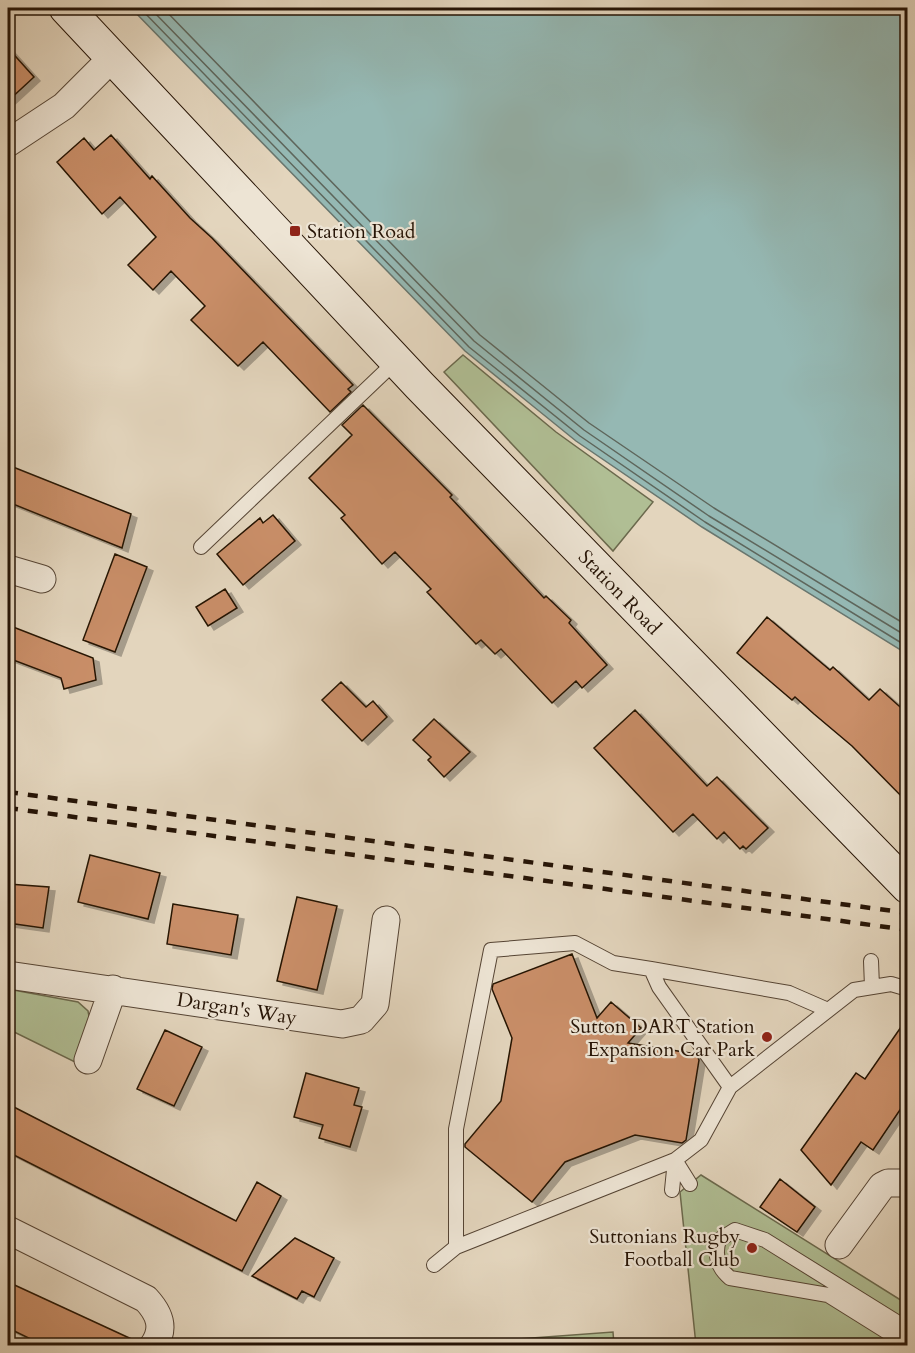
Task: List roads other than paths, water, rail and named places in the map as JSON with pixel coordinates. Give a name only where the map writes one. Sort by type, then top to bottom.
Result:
[{"type":"main road","name":"Station Road","points":[[66,8],[111,59],[396,361],[908,887]]},
{"type":"street","points":[[8,143],[64,106],[111,59]]},
{"type":"street","points":[[8,568],[42,579]]},
{"type":"street","name":"Dargan's Way","points":[[8,975],[342,1024],[362,1020],[375,1004],[386,920]]},
{"type":"street","points":[[88,1060],[113,989]]},
{"type":"street","points":[[838,1245],[882,1186],[908,1183]]},
{"type":"street","points":[[8,1230],[146,1299],[157,1311],[161,1323],[158,1339],[153,1346]]},
{"type":"lane","points":[[201,547],[396,361]]},
{"type":"lane","points":[[456,1247],[456,1129],[491,950],[575,943],[613,963],[789,993],[828,1010]]},
{"type":"lane","points":[[871,961],[872,987]]},
{"type":"lane","points":[[651,969],[659,987],[730,1088]]},
{"type":"lane","points":[[434,1265],[456,1247],[675,1160],[701,1140],[730,1088],[855,990],[891,984],[908,989]]},
{"type":"lane","points":[[675,1160],[690,1184]]},
{"type":"lane","points":[[672,1190],[675,1160]]},
{"type":"lane","points":[[908,1329],[765,1240],[735,1230],[719,1240],[717,1259],[722,1271],[730,1278],[828,1296],[908,1345]]},
{"type":"water","points":[[131,8],[907,8],[907,654],[702,527],[576,441],[465,351]]},
{"type":"railway","points":[[8,792],[908,913]]},
{"type":"railway","points":[[8,808],[908,930]]},
{"type":"place","name":"Station Road","points":[[295,231]]},
{"type":"place","name":"Sutton DART Station Expansion Car Park","points":[[767,1037]]},
{"type":"place","name":"Suttonians Rugby Football Club","points":[[752,1248]]}]
